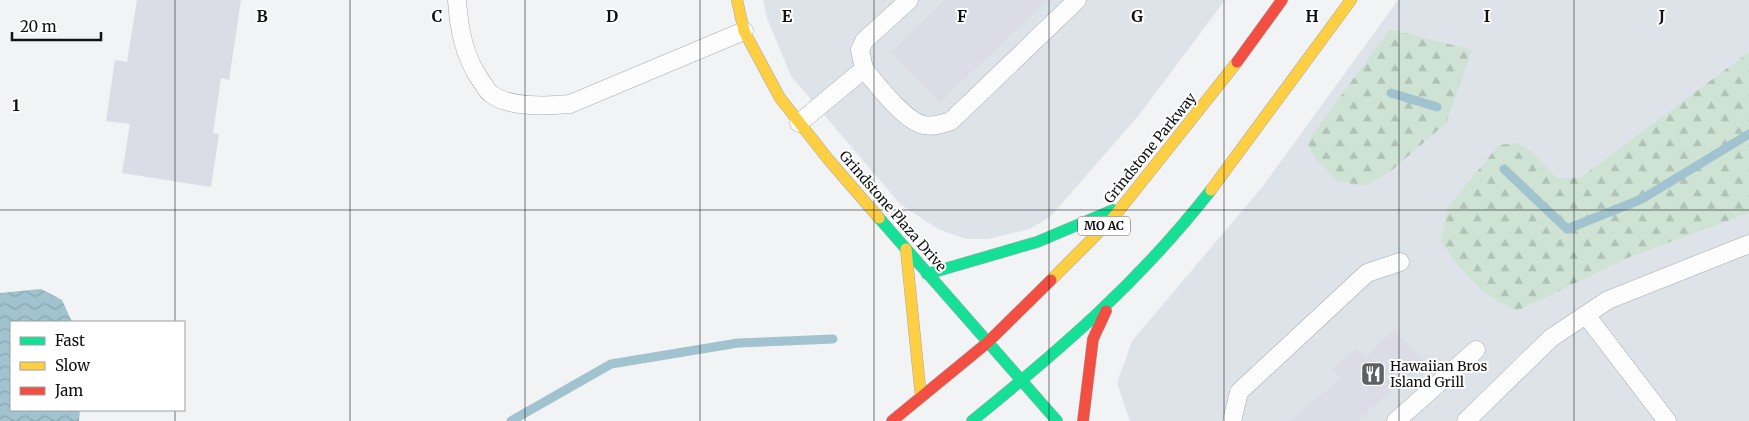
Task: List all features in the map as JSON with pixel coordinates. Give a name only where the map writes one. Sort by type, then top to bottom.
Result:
[{"type":"main road","name":"Grindstone Plaza Drive","points":[[737,0],[744,31],[780,98],[799,123],[1020,382],[1058,421]]},
{"type":"main road","name":"Grindstone Parkway","points":[[892,421],[988,343],[1122,206],[1214,93],[1282,0]]},
{"type":"main road","points":[[972,421],[1108,305],[1173,238],[1258,128],[1351,0]]},
{"type":"main road","points":[[927,274],[1037,242],[1122,206]]},
{"type":"main road","points":[[906,249],[922,397]]},
{"type":"main road","points":[[1083,421],[1093,339],[1108,305]]},
{"type":"lane","points":[[457,0],[464,47],[474,70],[490,94],[516,103],[544,107],[570,104],[744,31]]},
{"type":"lane","points":[[910,0],[864,41],[860,50],[864,69],[909,118],[922,125],[936,126],[950,121],[1078,0]]},
{"type":"lane","points":[[799,123],[864,69]]},
{"type":"lane","points":[[1466,421],[1551,338],[1608,300],[1749,244]]},
{"type":"lane","points":[[1232,421],[1240,392],[1367,273],[1400,262]]},
{"type":"lane","points":[[1586,315],[1667,421]]},
{"type":"lane","points":[[1396,421],[1476,350]]},
{"type":"shaded area","points":[[763,0],[1225,0],[1139,115],[1051,216],[1030,229],[988,239],[966,239],[938,229],[900,204],[791,76],[767,18]]},
{"type":"shaded area","points":[[1398,0],[1749,0],[1749,421],[1130,421],[1117,383],[1132,341],[1263,186]]},
{"type":"green space","points":[[1390,29],[1472,50],[1446,123],[1391,171],[1364,186],[1337,181],[1314,157],[1308,145],[1312,135]]},
{"type":"green space","points":[[1749,52],[1749,213],[1627,258],[1517,311],[1483,291],[1465,274],[1441,242],[1448,207],[1499,145],[1517,143],[1531,151],[1557,178],[1580,178]]},
{"type":"water","points":[[41,289],[62,300],[72,321],[10,321],[10,411],[80,411],[79,421],[0,421],[0,293]]},
{"type":"building","points":[[137,0],[241,0],[229,80],[221,78],[213,133],[219,134],[211,187],[122,173],[130,124],[106,121],[115,60],[127,62]]},
{"type":"building","points":[[945,0],[1048,0],[940,102],[891,52]]},
{"type":"building","name":"Hawaiian Bros Island Grill","points":[[1394,330],[1424,362],[1385,397],[1357,421],[1290,421],[1340,379],[1332,369],[1357,348],[1365,357]]},
{"type":"waterway","points":[[1391,93],[1437,107]]},
{"type":"waterway","points":[[1504,169],[1567,229],[1642,199],[1749,134]]},
{"type":"waterway","points":[[511,421],[611,364],[738,343],[833,339]]},
{"type":"traffic: fast","points":[[972,421],[1098,313],[1156,255],[1211,190]]},
{"type":"traffic: fast","points":[[927,274],[1037,242],[1113,210]]},
{"type":"traffic: fast","points":[[879,218],[1057,421]]},
{"type":"traffic: slow","points":[[737,0],[744,31],[780,98],[828,159],[879,218]]},
{"type":"traffic: slow","points":[[1211,190],[1351,0]]},
{"type":"traffic: slow","points":[[1051,280],[1113,218],[1237,62]]},
{"type":"traffic: slow","points":[[906,249],[921,397]]},
{"type":"traffic: jam","points":[[1237,62],[1282,0]]},
{"type":"traffic: jam","points":[[892,421],[987,343],[1051,280]]},
{"type":"traffic: jam","points":[[1083,421],[1093,339],[1106,311]]},
{"type":"place","name":"Hawaiian Bros Island Grill","points":[[1373,374]]}]
